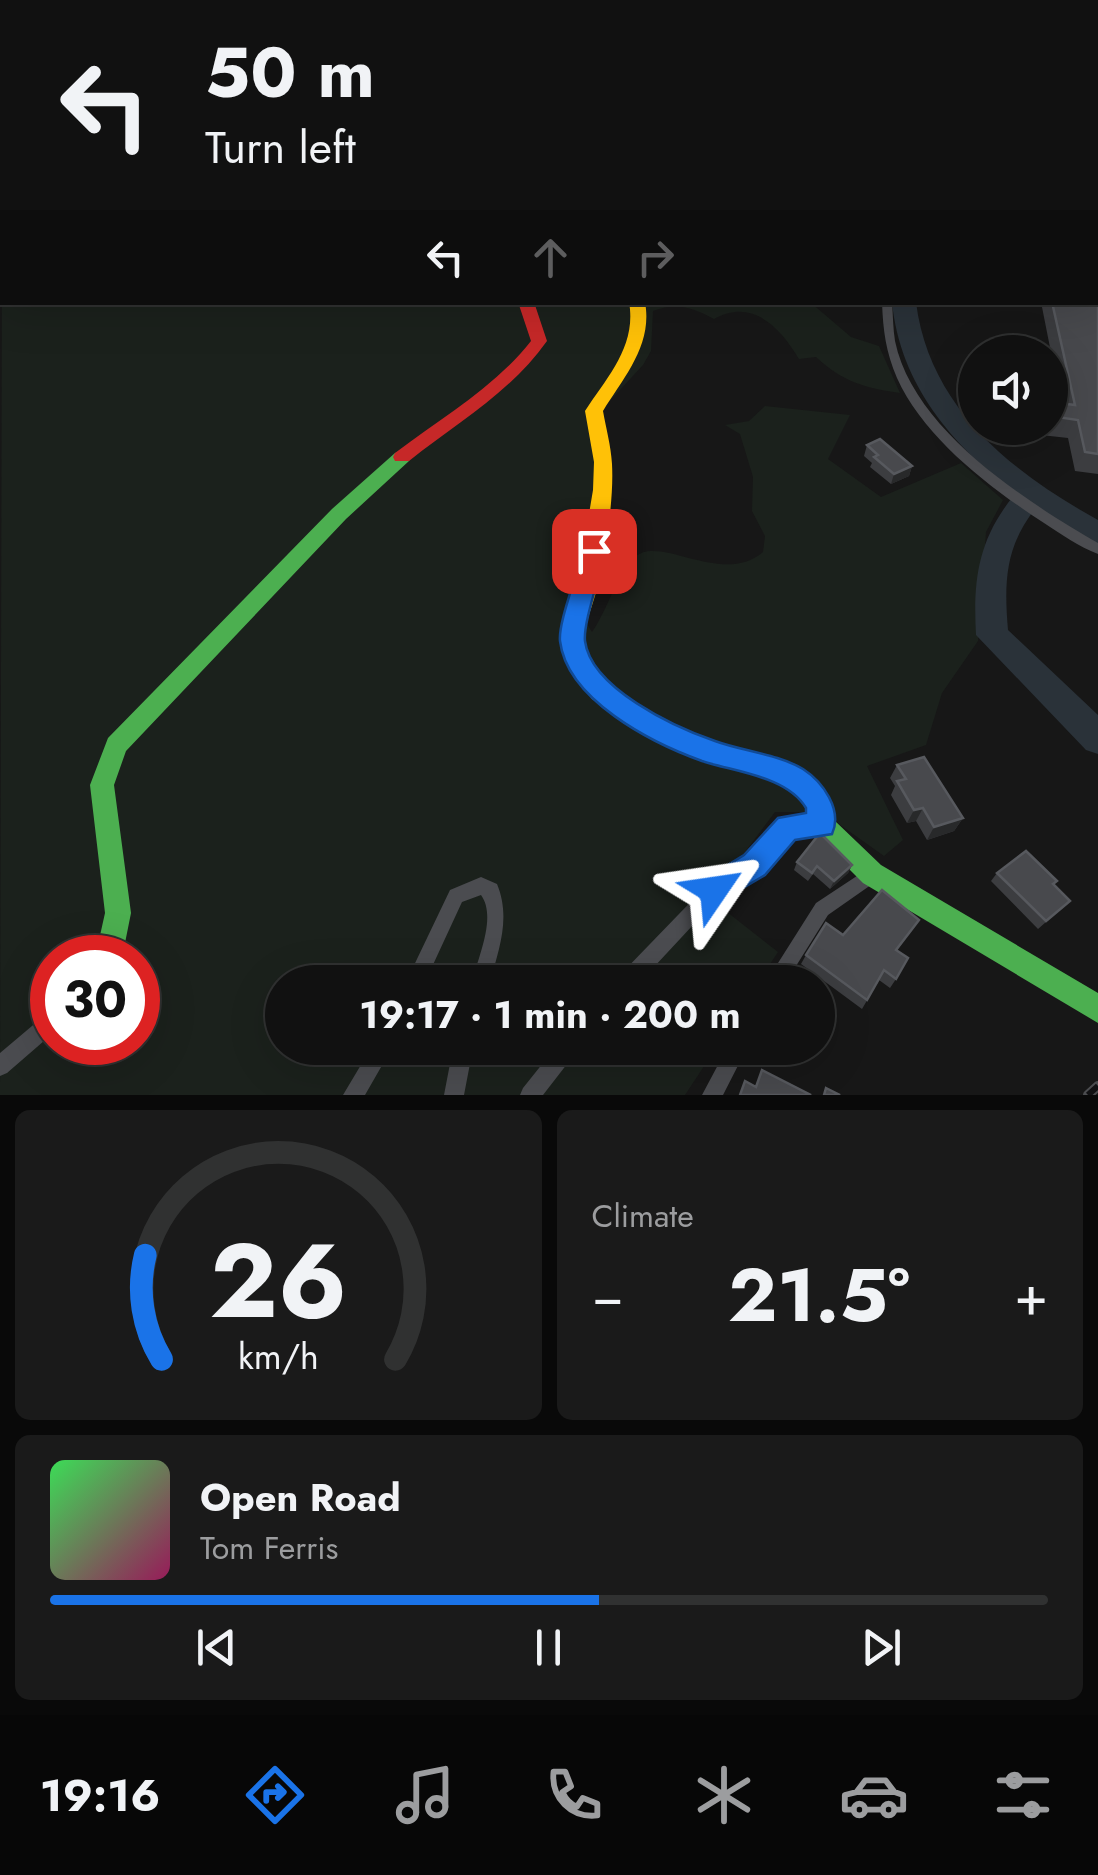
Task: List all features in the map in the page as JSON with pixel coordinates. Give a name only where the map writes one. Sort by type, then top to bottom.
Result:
[{"type":"street","points":[[113,935],[118,913],[102,785],[116,745],[338,514],[406,454],[469,409],[528,356],[539,341],[527,305]]},
{"type":"street","points":[[638,305],[642,316],[632,349],[594,411],[603,462],[602,490],[588,586],[573,624],[580,665],[600,692],[635,714],[705,750],[791,776],[811,792],[822,825],[872,874],[1098,1009]]},
{"type":"street","points":[[888,305],[892,346],[923,413],[1012,496],[1098,550]]},
{"type":"street","points":[[643,965],[714,890],[755,865],[788,827],[822,825]]},
{"type":"street","points":[[786,965],[822,908],[872,874]]},
{"type":"street","points":[[423,965],[456,896],[481,886],[492,890],[497,904],[484,965]]},
{"type":"street","points":[[0,1066],[30,1041]]},
{"type":"street","points":[[354,1095],[372,1065]]},
{"type":"street","points":[[454,1095],[460,1065]]},
{"type":"street","points":[[530,1095],[554,1065]]},
{"type":"street","points":[[712,1095],[728,1065]]},
{"type":"shaded area","points":[[2,305],[814,305],[851,337],[879,346],[900,393],[855,382],[816,357],[799,359],[774,327],[753,314],[728,313],[714,319],[684,307],[653,311],[651,351],[595,417],[601,477],[590,539],[587,624],[592,632],[629,564],[646,552],[729,564],[747,561],[763,552],[765,536],[752,511],[753,477],[740,434],[725,425],[749,421],[765,406],[850,415],[828,459],[881,497],[961,463],[1003,500],[986,532],[978,641],[942,693],[926,745],[867,766],[903,840],[884,856],[822,812],[775,812],[724,880],[727,912],[778,952],[769,965],[265,965],[265,1065],[705,1065],[685,1095],[0,1095]]},
{"type":"building","points":[[1053,305],[1098,305],[1098,454],[1085,452],[1078,420],[1068,419],[1068,404],[1075,405],[1068,374],[1068,335],[1059,335]]},
{"type":"building","points":[[880,439],[912,466],[894,474],[874,457],[878,455],[867,445]]},
{"type":"building","points":[[924,757],[963,818],[934,827],[923,808],[914,810],[897,781],[906,779],[897,765]]},
{"type":"building","points":[[820,833],[852,865],[834,881],[817,866],[812,873],[797,862]]},
{"type":"building","points":[[1026,851],[1057,881],[1053,884],[1070,901],[1046,921],[997,873]]},
{"type":"building","points":[[882,890],[919,920],[896,950],[908,958],[896,979],[884,970],[867,1000],[835,976],[835,965],[820,965],[806,955],[826,923],[843,935]]},
{"type":"building","points":[[762,1070],[811,1095],[740,1095],[745,1081],[756,1087]]},
{"type":"waterway","points":[[904,305],[908,338],[922,374],[943,408],[1002,469],[1067,517],[1098,534]]},
{"type":"waterway","points":[[1031,495],[997,545],[990,575],[992,635],[1045,682],[1098,739]]},
{"type":"railway","points":[[1088,1095],[1098,1086]]},
{"type":"traffic: fast","points":[[113,935],[118,913],[102,785],[116,745],[339,514],[402,457]]},
{"type":"traffic: fast","points":[[809,791],[819,806],[822,825],[872,874],[1098,1009]]},
{"type":"traffic: slow","points":[[638,305],[640,317],[634,345],[594,411],[603,462],[602,490],[587,586],[573,624],[579,665],[600,692],[635,714],[705,750],[791,776],[809,791]]},
{"type":"traffic: jam","points":[[402,457],[493,390],[525,359],[539,341],[527,305]]},
{"type":"route","points":[[594,551],[588,586],[573,624],[573,641],[580,665],[600,692],[705,750],[791,776],[811,792],[819,806],[822,825],[788,827],[755,865],[714,890]]}]
